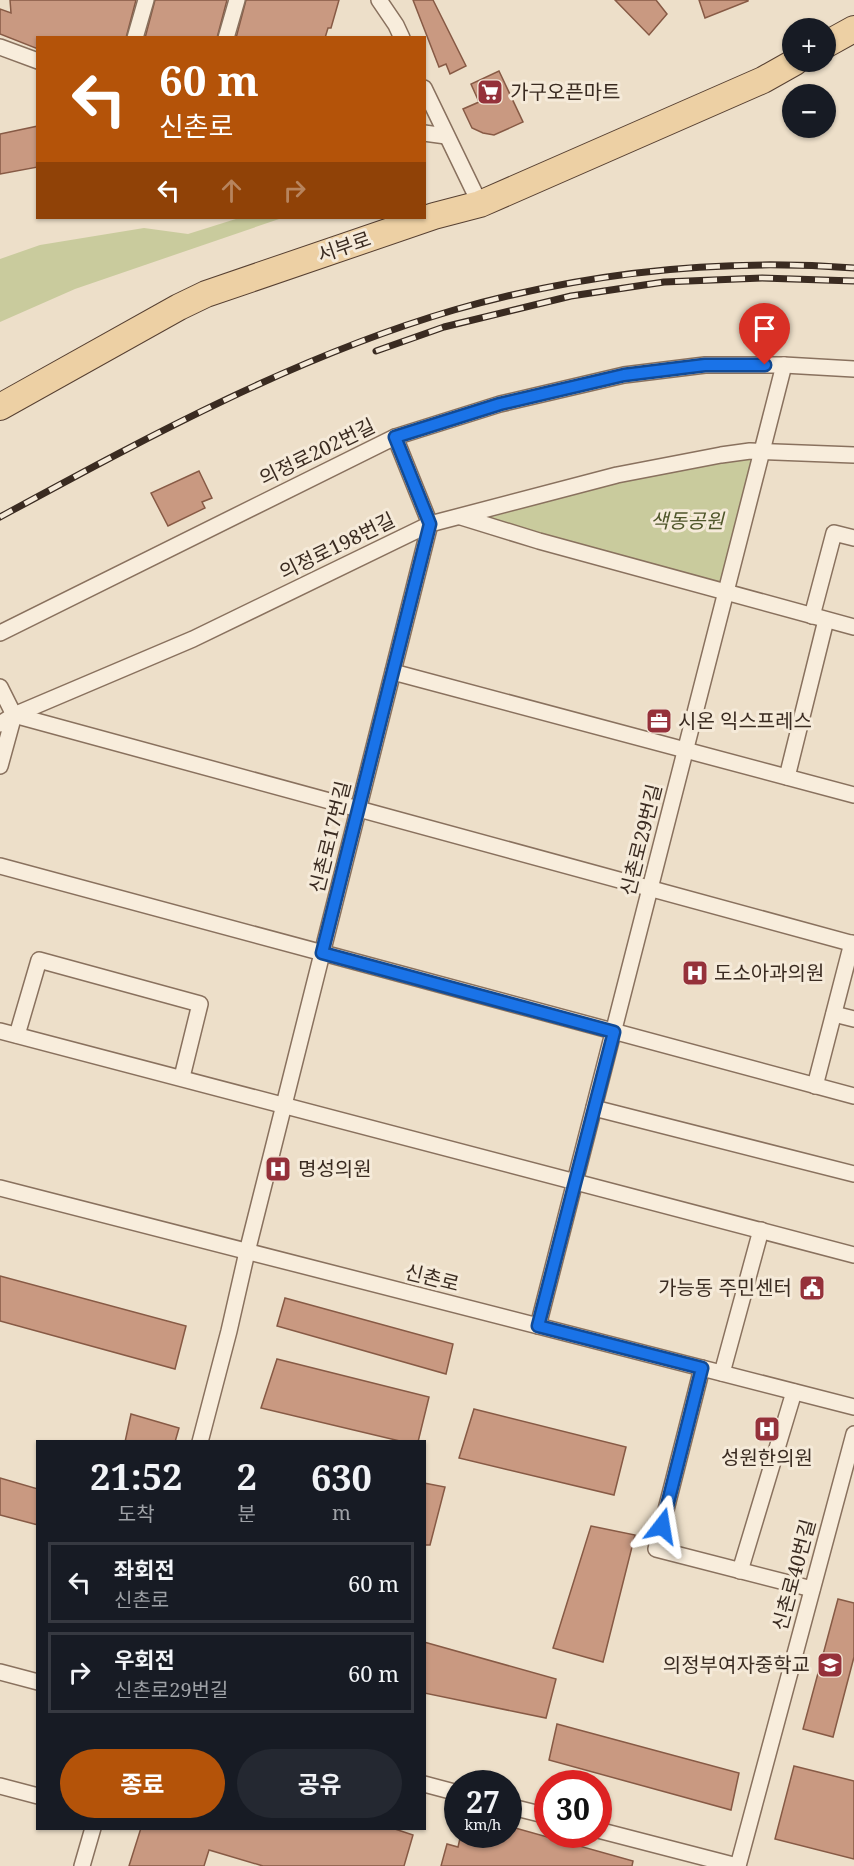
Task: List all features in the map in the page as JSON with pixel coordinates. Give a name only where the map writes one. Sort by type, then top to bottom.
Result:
[{"type":"main road","points":[[836,39],[854,29]]},
{"type":"main road","name":"서부로","points":[[426,219],[480,204],[763,80],[782,69]]},
{"type":"main road","name":"서부로","points":[[0,407],[206,294],[425,219]]},
{"type":"street","points":[[136,36],[146,0]]},
{"type":"street","points":[[227,36],[237,0]]},
{"type":"street","points":[[378,0],[401,36]]},
{"type":"street","points":[[0,47],[36,60]]},
{"type":"street","points":[[426,92],[480,204]]},
{"type":"street","points":[[426,133],[446,136]]},
{"type":"street","name":"의정로202번길","points":[[0,633],[395,437],[500,404],[624,375],[705,365],[784,365],[854,369]]},
{"type":"street","name":"신촌로29번길","points":[[538,1326],[784,365]]},
{"type":"street","points":[[395,437],[430,524]]},
{"type":"street","name":"의정로198번길","points":[[0,724],[14,715],[193,639],[430,524],[617,475],[721,455],[762,451],[854,455]]},
{"type":"street","points":[[461,517],[539,541],[854,627]]},
{"type":"street","name":"신촌로17번길","points":[[201,1440],[430,524]]},
{"type":"street","points":[[787,777],[834,533],[854,538]]},
{"type":"street","points":[[393,672],[854,795]]},
{"type":"street","points":[[0,687],[14,715],[0,766]]},
{"type":"street","points":[[14,715],[853,943],[815,1086]]},
{"type":"street","points":[[0,866],[854,1096]]},
{"type":"street","points":[[17,1035],[39,960],[200,1004],[182,1077]]},
{"type":"street","points":[[834,1014],[854,1019]]},
{"type":"street","points":[[0,1030],[854,1255]]},
{"type":"street","points":[[594,1108],[854,1174]]},
{"type":"street","name":"신촌로","points":[[0,1188],[854,1407]]},
{"type":"street","points":[[722,1373],[761,1230]]},
{"type":"street","points":[[702,1368],[656,1549],[812,1589]]},
{"type":"street","points":[[740,1571],[794,1392]]},
{"type":"street","name":"신촌로40번길","points":[[737,1866],[854,1434]]},
{"type":"street","points":[[0,1672],[36,1681]]},
{"type":"street","points":[[426,1784],[444,1789]]},
{"type":"street","points":[[0,1786],[36,1795]]},
{"type":"street","points":[[82,1866],[92,1830]]},
{"type":"street","points":[[612,1834],[737,1866]]},
{"type":"green space","points":[[236,219],[279,219],[75,289],[0,322],[0,259],[40,245],[144,228],[188,234]]},
{"type":"green space","name":"색동공원","points":[[747,458],[758,460],[723,585],[485,519],[578,492]]},
{"type":"building","points":[[10,0],[136,0],[127,36],[36,36],[36,48],[0,34],[0,9],[11,13]]},
{"type":"building","points":[[155,0],[227,0],[218,36],[146,36]]},
{"type":"building","points":[[246,0],[339,0],[331,28],[328,28],[326,36],[237,36]]},
{"type":"building","points":[[413,0],[433,0],[466,66],[450,74],[446,64],[439,67]]},
{"type":"building","points":[[615,0],[656,0],[667,14],[649,35]]},
{"type":"building","points":[[699,0],[748,0],[748,1],[705,18]]},
{"type":"building","points":[[499,71],[523,122],[494,135],[472,128],[463,109],[479,102],[471,84]]},
{"type":"building","points":[[36,126],[36,167],[0,174],[0,134]]},
{"type":"building","points":[[199,471],[212,498],[202,502],[205,508],[168,526],[151,493]]},
{"type":"building","points":[[0,1276],[186,1326],[175,1369],[0,1321]]},
{"type":"building","points":[[285,1298],[453,1344],[446,1374],[277,1326]]},
{"type":"building","points":[[277,1359],[429,1397],[418,1440],[396,1440],[261,1408]]},
{"type":"building","points":[[474,1409],[626,1447],[614,1495],[459,1458]]},
{"type":"building","points":[[131,1414],[179,1428],[176,1440],[125,1440]]},
{"type":"building","points":[[0,1478],[36,1488],[36,1524],[0,1515]]},
{"type":"building","points":[[426,1483],[445,1487],[430,1545],[426,1545]]},
{"type":"building","points":[[591,1526],[635,1535],[603,1662],[553,1648]]},
{"type":"building","points":[[838,1599],[854,1603],[854,1657],[833,1737],[803,1729]]},
{"type":"building","points":[[426,1643],[556,1679],[546,1718],[426,1693]]},
{"type":"building","points":[[557,1724],[739,1773],[731,1810],[612,1777],[612,1770],[585,1770],[549,1760]]},
{"type":"building","points":[[794,1766],[854,1781],[854,1859],[775,1839]]},
{"type":"building","points":[[140,1830],[398,1830],[413,1835],[404,1866],[263,1866],[209,1850],[204,1866],[129,1866]]},
{"type":"building","points":[[522,1830],[534,1833],[534,1848],[587,1848],[633,1861],[632,1866],[441,1866],[446,1848],[522,1848]]},
{"type":"railway","points":[[0,517],[166,429],[279,375],[395,329],[454,310],[552,286],[652,271],[753,265],[854,268]]},
{"type":"railway","points":[[376,351],[444,327],[571,296],[664,282],[762,278],[854,281]]},
{"type":"place","name":"가구오픈마트","points":[[490,92]]},
{"type":"place","name":"시온 익스프레스","points":[[659,721]]},
{"type":"place","name":"도소아과의원","points":[[695,973]]},
{"type":"place","name":"명성의원","points":[[278,1169]]},
{"type":"place","name":"가능동 주민센터","points":[[812,1288]]},
{"type":"place","name":"성원한의원","points":[[767,1429]]},
{"type":"place","name":"의정부여자중학교","points":[[830,1665]]},
{"type":"route","points":[[662,1526],[702,1368],[538,1326],[614,1032],[322,953],[430,524],[395,437],[500,404],[624,375],[705,365],[765,365]]}]
